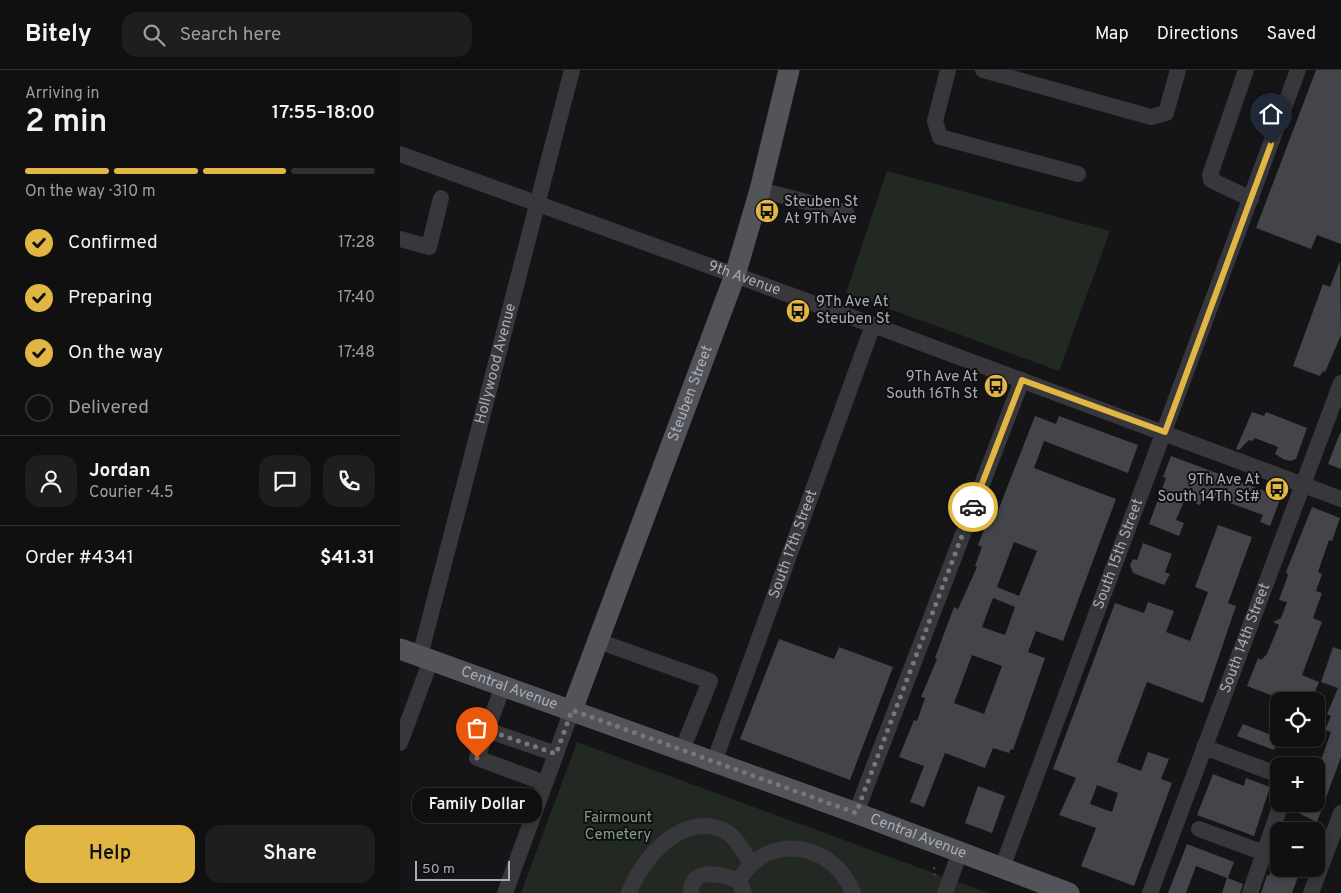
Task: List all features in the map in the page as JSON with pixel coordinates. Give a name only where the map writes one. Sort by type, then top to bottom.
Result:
[{"type":"main road","name":"Steuben Street","points":[[572,710],[735,275],[760,190],[787,70]]},
{"type":"main road","name":"Central Avenue","points":[[400,649],[856,813],[1069,893]]},
{"type":"street","name":"Hollywood Avenue","points":[[400,744],[426,658],[537,203],[572,70]]},
{"type":"street","points":[[948,70],[935,120],[940,137],[1078,174]]},
{"type":"street","points":[[983,70],[1151,117],[1166,113],[1178,70]]},
{"type":"street","points":[[1246,70],[1210,175],[1211,180],[1250,199]]},
{"type":"street","name":"South 15th Street","points":[[1002,868],[1298,70]]},
{"type":"street","name":"9th Avenue","points":[[400,154],[1165,432],[1341,499]]},
{"type":"street","points":[[760,190],[846,212]]},
{"type":"street","points":[[400,239],[429,247],[441,198]]},
{"type":"street","name":"South 17th Street","points":[[714,762],[873,325]]},
{"type":"street","points":[[856,813],[1022,380]]},
{"type":"street","name":"South 14th Street","points":[[1150,893],[1341,383]]},
{"type":"street","points":[[598,642],[710,681],[682,750]]},
{"type":"street","points":[[503,686],[477,758],[545,783]]},
{"type":"street","points":[[505,893],[572,710]]},
{"type":"street","points":[[487,730],[556,754]]},
{"type":"street","points":[[1204,748],[1270,771]]},
{"type":"street","points":[[1250,893],[1278,812]]},
{"type":"street","points":[[1311,893],[1341,812]]},
{"type":"street","points":[[628,893],[639,872],[656,852],[676,833],[689,829],[707,826],[723,830],[734,837],[750,862]]},
{"type":"street","points":[[1199,829],[1264,853]]},
{"type":"street","points":[[691,893],[694,881],[699,876],[708,874],[729,876],[741,887],[750,862],[780,848],[806,850],[828,859],[848,877],[854,893]]},
{"type":"street","points":[[945,893],[960,852]]},
{"type":"green space","points":[[887,171],[1110,231],[1059,371],[846,293]]},
{"type":"green space","name":"Fairmount Cemetery","points":[[577,742],[988,893],[521,893]]},
{"type":"building","points":[[1316,70],[1341,70],[1341,244],[1317,235],[1311,249],[1256,228]]},
{"type":"building","points":[[1340,261],[1341,335],[1325,372],[1323,371],[1320,376],[1293,366],[1323,284],[1330,287]]},
{"type":"building","points":[[1252,412],[1264,416],[1266,412],[1307,428],[1296,459],[1290,461],[1283,459],[1275,454],[1278,447],[1255,438],[1252,441],[1249,440],[1239,450],[1236,449]]},
{"type":"building","points":[[1035,416],[1056,424],[1059,416],[1138,445],[1128,473],[1044,441],[1034,468],[1116,499],[1063,641],[1036,631],[1028,652],[1045,658],[1013,750],[1011,749],[1009,753],[993,748],[985,768],[945,753],[924,807],[910,802],[924,766],[899,757],[914,720],[917,721],[925,698],[921,697],[937,659],[935,658],[954,607],[958,609],[977,567],[975,566],[982,547],[978,545],[990,514],[996,516]],"holes":[[[1014,542],[1037,551],[1019,596],[997,587]],[[993,598],[1015,607],[1005,635],[982,627]],[[972,655],[1002,666],[984,714],[954,703]]]},
{"type":"building","points":[[1341,433],[1341,469],[1328,464]]},
{"type":"building","points":[[1171,456],[1281,497],[1270,526],[1260,522],[1263,515],[1205,494],[1200,505],[1185,499],[1176,520],[1184,523],[1179,536],[1149,524],[1166,478],[1163,477]]},
{"type":"building","points":[[1312,507],[1340,518],[1332,541],[1329,540],[1318,572],[1322,574],[1316,591],[1322,593],[1313,618],[1322,622],[1302,675],[1319,682],[1315,692],[1270,692],[1270,695],[1247,686],[1258,658],[1261,660],[1267,654],[1279,625],[1273,622],[1281,618],[1287,602],[1279,600],[1288,575],[1286,572]]},
{"type":"building","points":[[1218,525],[1252,537],[1228,603],[1236,606],[1203,703],[1147,682],[1117,762],[1141,771],[1148,752],[1169,759],[1161,779],[1172,783],[1134,886],[1081,866],[1096,828],[1059,815],[1076,778],[1053,769],[1115,603],[1144,613],[1148,602],[1174,611],[1166,632],[1190,641],[1208,592],[1195,587]],"holes":[[[1097,785],[1118,793],[1112,812],[1090,804]]]},
{"type":"building","points":[[1143,543],[1172,554],[1165,572],[1170,574],[1164,585],[1133,573],[1130,565],[1133,559],[1137,560]]},
{"type":"building","points":[[779,639],[834,659],[839,647],[893,667],[850,780],[740,739]]},
{"type":"building","points":[[1333,647],[1341,650],[1341,757],[1325,800],[1325,757],[1322,757],[1331,732],[1325,730],[1331,716],[1327,714],[1338,688],[1321,682]]},
{"type":"building","points":[[1243,724],[1270,734],[1270,747],[1275,747],[1274,750],[1237,736]]},
{"type":"building","points":[[1213,774],[1244,786],[1246,778],[1270,787],[1254,836],[1197,815]]},
{"type":"building","points":[[978,786],[1005,796],[992,833],[965,823]]},
{"type":"building","points":[[1301,812],[1321,812],[1317,822],[1300,814]]},
{"type":"building","points":[[1187,844],[1234,862],[1228,878],[1243,884],[1240,893],[1222,893],[1227,878],[1196,866],[1186,893],[1168,893]]},
{"type":"building","points":[[1270,874],[1270,877],[1298,877],[1292,893],[1261,893],[1267,875],[1269,876]]},
{"type":"way so far","points":[[477,758],[487,730],[556,754],[572,710],[856,813],[973,507]]},
{"type":"place","name":"Steuben St At 9Th Ave","points":[[767,211]]},
{"type":"place","name":"9Th Ave At Steuben St","points":[[798,311]]},
{"type":"place","name":"9Th Ave At South 16Th St","points":[[996,386]]},
{"type":"place","name":"9Th Ave At South 14Th St#","points":[[1277,489]]},
{"type":"place","name":"Family Dollar","points":[[477,758]]},
{"type":"route","points":[[973,507],[1022,380],[1165,432],[1271,144]]}]
